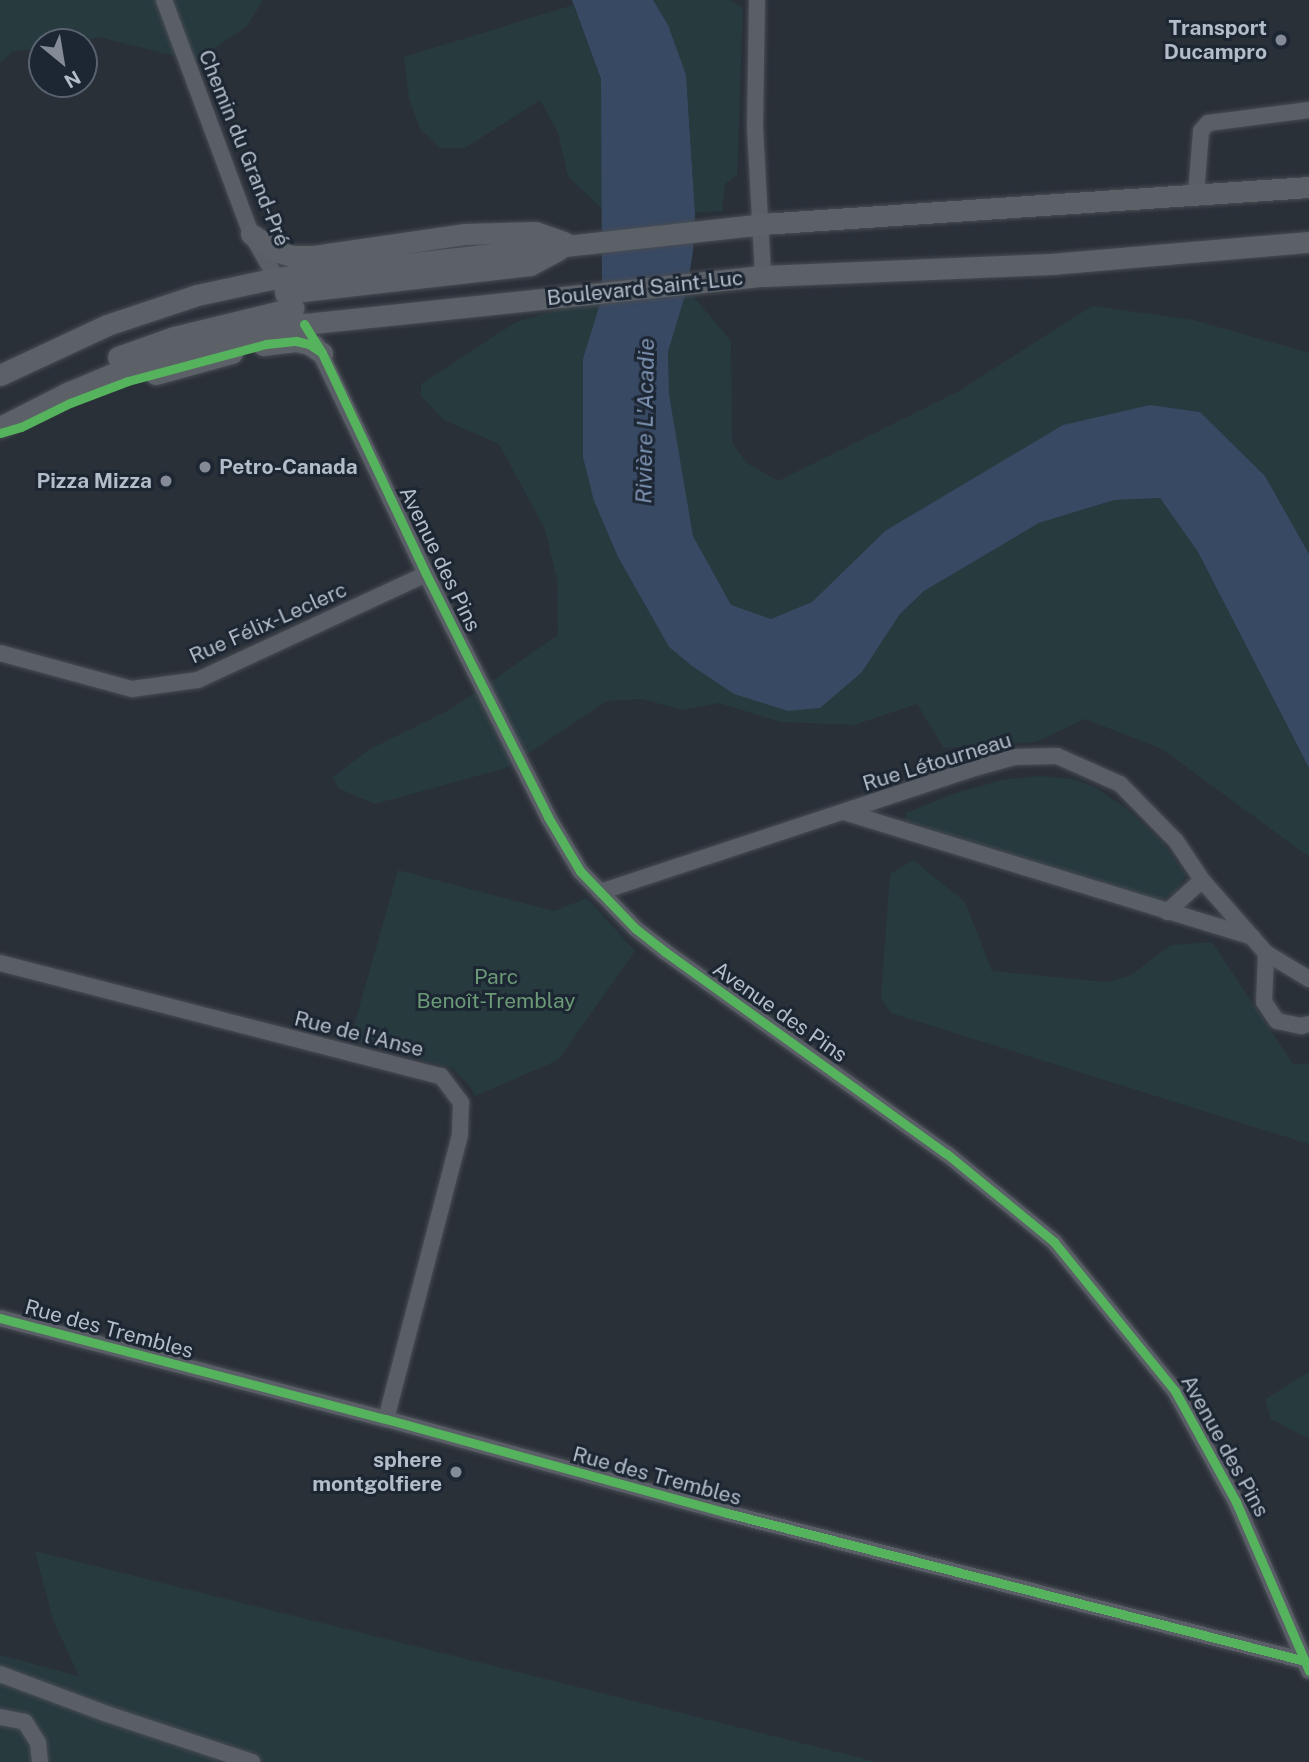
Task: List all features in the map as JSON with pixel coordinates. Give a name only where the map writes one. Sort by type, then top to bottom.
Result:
[{"type":"main road","points":[[0,419],[16,402],[97,364],[290,301],[530,265],[569,244],[762,224],[1309,187]]},
{"type":"main road","points":[[251,234],[278,252],[292,256],[314,256],[488,233],[535,232],[569,244]]},
{"type":"main road","name":"Boulevard Saint-Luc","points":[[0,375],[107,325],[197,295],[290,301],[576,296],[763,276],[1051,264],[1309,242]]},
{"type":"main road","name":"Boulevard Saint-Luc","points":[[0,428],[67,393],[117,372],[185,351],[290,301]]},
{"type":"main road","points":[[0,433],[21,427],[70,403],[128,381],[266,344],[296,341],[309,344],[322,353]]},
{"type":"street","name":"Chemin du Grand-Pré","points":[[164,0],[251,234],[290,301]]},
{"type":"street","points":[[757,0],[755,127],[763,276]]},
{"type":"street","points":[[1196,195],[1201,131],[1208,122],[1309,110]]},
{"type":"street","name":"Avenue des Pins","points":[[290,301],[322,353],[426,574],[548,817],[580,871],[636,929],[664,951],[947,1154],[1054,1242],[1175,1391],[1236,1503],[1307,1666]]},
{"type":"street","name":"Rue Félix-Leclerc","points":[[0,653],[132,690],[198,680],[426,574]]},
{"type":"street","name":"Rue Létourneau","points":[[600,892],[971,769],[1016,757],[1057,756],[1120,784],[1176,841],[1202,880],[1266,953],[1309,979]]},
{"type":"street","name":"Rue Létourneau","points":[[844,812],[1252,937]]},
{"type":"street","points":[[1167,912],[1202,880]]},
{"type":"street","points":[[1266,953],[1264,1002],[1277,1021],[1301,1027],[1309,1024]]},
{"type":"street","name":"Rue de l'Anse","points":[[0,963],[441,1076],[461,1103],[460,1135],[386,1419]]},
{"type":"street","name":"Rue des Trembles","points":[[0,1318],[1307,1666]]},
{"type":"street","points":[[0,1674],[107,1714],[252,1762]]},
{"type":"street","points":[[0,1717],[25,1722],[38,1743],[40,1762]]},
{"type":"green space","points":[[0,0],[263,0],[247,26],[196,61],[98,37],[98,28],[28,28],[28,50],[12,52],[0,63]]},
{"type":"green space","points":[[653,0],[729,0],[743,8],[737,175],[725,184],[722,211],[695,213],[686,75]]},
{"type":"green space","points":[[573,5],[601,79],[602,209],[568,176],[558,133],[540,100],[465,148],[440,148],[420,129],[409,98],[404,57]]},
{"type":"green space","points":[[687,289],[731,341],[732,443],[747,463],[778,481],[959,391],[1092,306],[1194,320],[1309,353],[1309,554],[1265,476],[1200,412],[1150,405],[885,531],[812,602],[791,613],[771,619],[731,606],[693,536],[669,394],[668,352]]},
{"type":"green space","points":[[602,297],[594,501],[618,557],[669,647],[692,666],[734,694],[862,672],[900,614],[924,591],[1039,523],[1114,500],[1160,498],[1198,552],[1309,768],[1309,857],[1162,749],[1085,719],[1036,742],[944,748],[917,704],[854,725],[781,722],[719,703],[683,710],[642,699],[607,701],[506,768],[375,804],[338,788],[333,777],[370,749],[451,709],[558,635],[557,580],[545,529],[499,444],[444,420],[421,396],[421,384],[516,322]]},
{"type":"green space","points":[[1040,776],[1072,779],[1095,787],[1126,808],[1162,842],[1186,875],[1177,891],[1161,900],[906,821],[906,813],[956,793],[1002,780]]},
{"type":"green space","points":[[913,860],[965,902],[992,971],[1106,982],[1130,976],[1171,945],[1212,942],[1293,1064],[1309,1063],[1309,1144],[891,1013],[881,998],[890,874]]},
{"type":"green space","name":"Parc Benoît-Tremblay","points":[[398,870],[554,911],[587,898],[635,951],[558,1060],[475,1096],[470,1086],[452,1068],[350,1040]]},
{"type":"green space","points":[[1309,1372],[1309,1439],[1271,1419],[1265,1399]]},
{"type":"green space","points":[[35,1551],[877,1762],[0,1762],[0,1655],[79,1676],[53,1620]]},
{"type":"water","name":"Rivière L'Acadie","points":[[572,0],[653,0],[668,25],[686,75],[695,213],[693,251],[687,289],[668,352],[669,394],[693,536],[731,605],[771,619],[812,602],[885,531],[1063,425],[1150,405],[1200,412],[1265,476],[1309,554],[1309,768],[1198,552],[1160,498],[1114,500],[1039,523],[924,591],[900,614],[862,672],[820,708],[788,711],[734,694],[669,647],[618,557],[594,501],[583,457],[583,359],[602,297],[601,79]]},
{"type":"cycle path","points":[[304,324],[322,353],[426,574],[548,817],[580,871],[636,929],[664,951],[947,1154],[1054,1242],[1175,1391],[1236,1502],[1309,1671]]},
{"type":"cycle path","points":[[0,433],[21,427],[70,403],[128,381],[266,344],[296,341],[309,344],[321,352]]},
{"type":"cycle path","points":[[0,1318],[386,1419],[727,1513],[1305,1661]]},
{"type":"place","name":"Transport Ducampro","points":[[1281,40]]},
{"type":"place","name":"Petro-Canada","points":[[205,467]]},
{"type":"place","name":"Pizza Mizza","points":[[166,481]]},
{"type":"place","name":"sphere montgolfiere","points":[[456,1472]]}]
